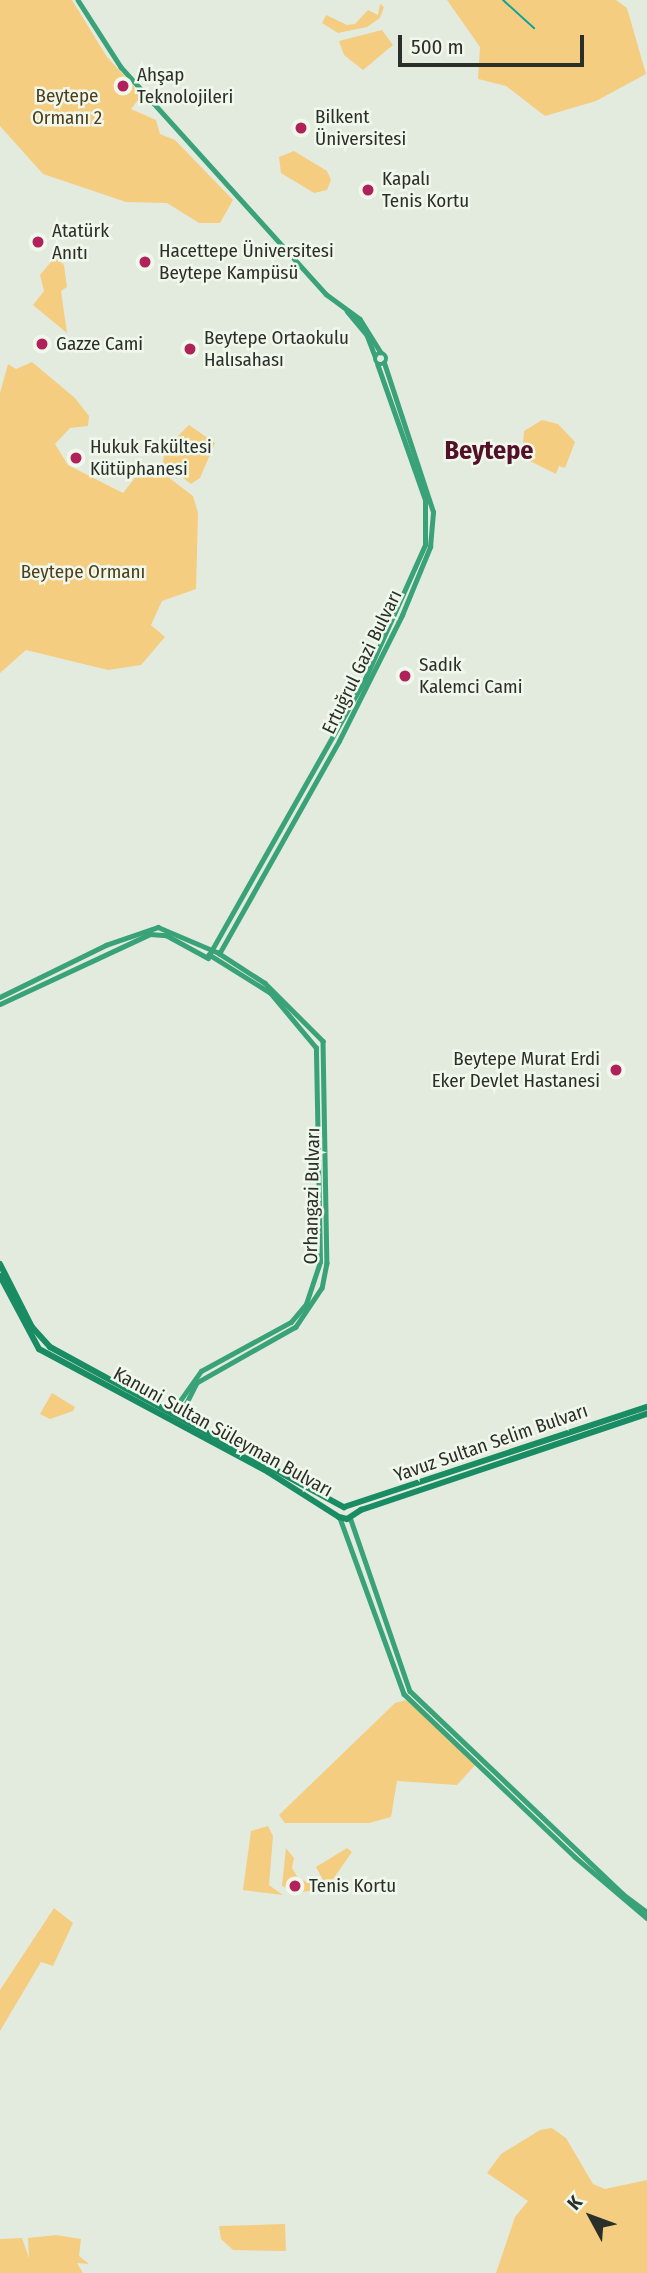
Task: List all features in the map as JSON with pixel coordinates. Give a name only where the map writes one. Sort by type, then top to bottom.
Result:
[{"type":"main road","points":[[78,0],[121,67],[291,257],[346,311]]},
{"type":"main road","name":"Ertuğrul Gazi Bulvarı","points":[[219,955],[339,741],[402,615],[430,547],[433,512],[384,363],[387,358],[360,319],[346,311]]},
{"type":"main road","name":"Ertuğrul Gazi Bulvarı","points":[[214,951],[365,679],[425,545],[425,500],[375,356],[366,335],[346,311]]},
{"type":"main road","points":[[375,356],[381,352]]},
{"type":"main road","points":[[377,364],[384,363]]},
{"type":"main road","name":"Orhangazi Bulvarı","points":[[0,997],[95,950],[158,927],[214,951],[274,989],[321,1037],[324,1044],[327,1263],[312,1308],[289,1332],[205,1377],[190,1393],[180,1416]]},
{"type":"main road","name":"Orhangazi Bulvarı","points":[[0,1004],[98,957],[158,934],[270,993],[313,1041],[316,1048],[320,1262],[306,1304],[286,1325],[201,1371],[172,1412]]},
{"type":"main road","points":[[95,950],[98,957]]},
{"type":"main road","points":[[211,960],[214,951]]},
{"type":"main road","points":[[211,960],[219,955]]},
{"type":"main road","points":[[313,1041],[321,1037]]},
{"type":"main road","points":[[316,1048],[324,1044]]},
{"type":"main road","points":[[0,1264],[42,1339],[39,1349]]},
{"type":"main road","name":"Kanuni Sultan Süleyman Bulvarı","points":[[0,1276],[39,1349],[268,1472],[339,1517],[403,1693],[594,1874],[647,1918]]},
{"type":"main road","points":[[286,1325],[289,1332]]},
{"type":"main road","points":[[33,1342],[42,1339]]},
{"type":"main road","name":"Kanuni Sultan Süleyman Bulvarı","points":[[42,1339],[344,1507]]},
{"type":"main road","name":"Yavuz Sultan Selim Bulvarı","points":[[339,1517],[350,1517],[647,1407]]},
{"type":"main road","points":[[168,1420],[172,1412]]},
{"type":"main road","name":"Yavuz Sultan Selim Bulvarı","points":[[344,1507],[647,1414]]},
{"type":"main road","points":[[176,1424],[180,1416]]},
{"type":"main road","points":[[339,1517],[344,1507]]},
{"type":"main road","points":[[344,1507],[350,1517],[410,1690],[623,1894],[647,1912]]},
{"type":"main road","points":[[403,1693],[410,1690]]},
{"type":"green space","name":"Beytepe Ormanı 2","points":[[0,0],[72,0],[107,57],[142,95],[131,109],[156,120],[160,134],[175,140],[233,200],[220,223],[199,223],[167,203],[126,202],[43,174],[0,126]]},
{"type":"green space","points":[[447,0],[616,0],[627,8],[646,74],[596,101],[545,116],[506,86],[478,79],[480,47]]},
{"type":"green space","points":[[380,4],[384,7],[380,18],[367,27],[338,33],[322,23],[326,15],[347,25],[355,24],[368,10],[378,15]]},
{"type":"green space","points":[[382,30],[393,45],[363,70],[344,55],[339,41]]},
{"type":"green space","points":[[294,151],[327,171],[331,180],[327,190],[314,193],[281,173],[279,157]]},
{"type":"green space","points":[[55,257],[64,265],[67,287],[61,291],[67,333],[33,305],[44,291],[40,275]]},
{"type":"green space","name":"Beytepe Ormanı","points":[[32,362],[75,398],[89,416],[88,426],[70,428],[55,444],[68,465],[123,493],[141,470],[152,471],[168,477],[193,496],[198,513],[196,589],[162,601],[151,625],[165,637],[141,665],[108,670],[26,650],[0,673],[0,393],[8,364],[16,369]]},
{"type":"green space","points":[[542,420],[558,424],[575,442],[565,468],[559,466],[556,474],[522,457],[524,431]]},
{"type":"green space","points":[[189,425],[215,443],[200,478],[191,484],[163,463],[165,449]]},
{"type":"green space","points":[[52,1393],[75,1407],[73,1411],[50,1419],[40,1414]]},
{"type":"green space","points":[[406,1700],[477,1763],[457,1785],[397,1781],[391,1817],[369,1823],[285,1823],[279,1815],[395,1703]]},
{"type":"green space","points":[[268,1826],[273,1836],[269,1885],[283,1895],[243,1890],[251,1831]]},
{"type":"green space","points":[[286,1848],[294,1858],[292,1868],[298,1878],[314,1885],[323,1880],[316,1867],[347,1848],[352,1852],[326,1889],[301,1892],[298,1882],[294,1891],[282,1886]]},
{"type":"green space","points":[[54,1908],[73,1923],[53,1966],[41,1962],[0,2031],[0,1990]]},
{"type":"green space","points":[[552,2128],[566,2138],[593,2184],[605,2189],[647,2180],[647,2273],[496,2273],[515,2217],[528,2201],[487,2173],[501,2154],[540,2130]]},
{"type":"green space","points":[[285,2224],[286,2251],[233,2250],[221,2239],[219,2226]]},
{"type":"green space","points":[[56,2235],[81,2239],[79,2256],[89,2264],[77,2263],[83,2273],[0,2273],[0,2239],[22,2238],[29,2258],[28,2238]]},
{"type":"waterway","points":[[503,0],[534,28]]},
{"type":"place","name":"Ahşap Teknolojileri","points":[[123,86]]},
{"type":"place","name":"Bilkent Üniversitesi","points":[[301,128]]},
{"type":"place","name":"Kapalı Tenis Kortu","points":[[368,190]]},
{"type":"place","name":"Atatürk Anıtı","points":[[38,242]]},
{"type":"place","name":"Hacettepe Üniversitesi Beytepe Kampüsü","points":[[145,262]]},
{"type":"place","name":"Gazze Cami","points":[[42,344]]},
{"type":"place","name":"Beytepe Ortaokulu Halısahası","points":[[190,349]]},
{"type":"place","name":"Hukuk Fakültesi Kütüphanesi","points":[[76,458]]},
{"type":"place","name":"Sadık Kalemci Cami","points":[[405,676]]},
{"type":"place","name":"Beytepe Murat Erdi Eker Devlet Hastanesi","points":[[616,1070]]},
{"type":"place","name":"Tenis Kortu","points":[[295,1886]]},
{"type":"district","name":"Beytepe","points":[[489,451]]}]
